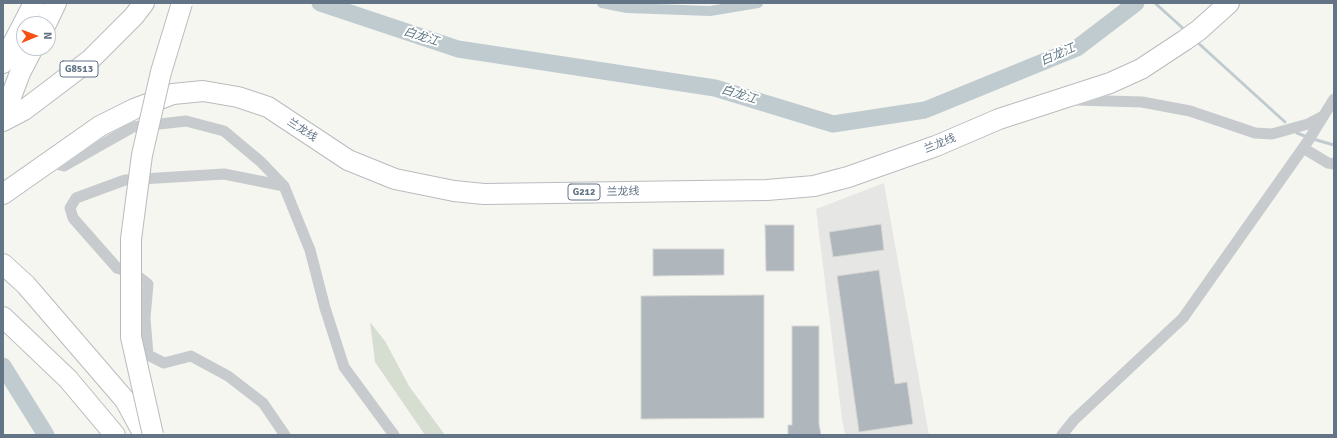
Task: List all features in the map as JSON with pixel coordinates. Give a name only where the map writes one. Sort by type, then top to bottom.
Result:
[{"type":"highway","points":[[3,63],[34,3]]},
{"type":"highway","points":[[50,16],[56,3]]},
{"type":"highway","name":"G8513","points":[[3,121],[24,110],[90,60],[134,16],[144,3]]},
{"type":"highway","points":[[153,435],[131,337],[131,239],[142,155],[162,72],[182,3]]},
{"type":"highway","name":"兰龙线","points":[[4,193],[100,126],[134,109],[173,94],[203,91],[238,97],[268,107],[348,160],[395,180],[454,191],[484,194],[767,190],[814,186],[848,177],[936,146],[1000,119],[1110,83],[1141,69],[1192,35],[1229,3]]},
{"type":"highway","points":[[3,118],[20,73],[29,56]]},
{"type":"highway","points":[[3,264],[26,285],[126,400],[144,435]]},
{"type":"highway","points":[[3,317],[68,379],[115,435]]},
{"type":"street","points":[[1060,99],[1142,102],[1190,111],[1255,133],[1272,134],[1308,124],[1324,116]]},
{"type":"street","points":[[1062,435],[1074,420],[1183,318],[1308,141],[1334,99]]},
{"type":"street","points":[[48,161],[64,166],[133,126],[186,120],[224,131],[261,162],[284,186],[310,250],[325,308],[344,367],[394,435]]},
{"type":"street","points":[[1308,141],[1328,163],[1334,164]]},
{"type":"street","points":[[284,186],[224,174],[125,180],[76,198],[70,208],[73,218],[117,268],[135,274],[148,284],[145,318],[148,355],[164,363],[190,356],[228,376],[263,403],[285,435]]},
{"type":"shaded area","points":[[884,183],[929,435],[845,435],[842,419],[816,209]]},
{"type":"shaded area","points":[[370,322],[385,341],[409,386],[445,435],[425,435],[375,362]]},
{"type":"building","points":[[881,224],[884,250],[833,257],[829,232]]},
{"type":"building","points":[[765,225],[794,225],[794,271],[766,271]]},
{"type":"building","points":[[653,249],[724,249],[724,275],[653,276]]},
{"type":"building","points":[[879,270],[895,384],[907,382],[913,424],[859,432],[837,276]]},
{"type":"building","points":[[764,295],[764,418],[641,419],[641,296]]},
{"type":"building","points":[[792,326],[819,326],[819,424],[821,435],[788,435],[788,425],[792,425]]},
{"type":"waterway","name":"白龙江","points":[[320,3],[458,49],[715,88],[833,124],[925,110],[1077,48],[1136,3]]},
{"type":"waterway","points":[[602,3],[627,8],[710,11],[758,3]]},
{"type":"waterway","points":[[1155,3],[1186,31]]},
{"type":"waterway","points":[[1196,41],[1285,122]]},
{"type":"waterway","points":[[1297,133],[1307,137]]},
{"type":"waterway","points":[[1313,139],[1334,145]]},
{"type":"waterway","points":[[3,366],[46,435]]}]
